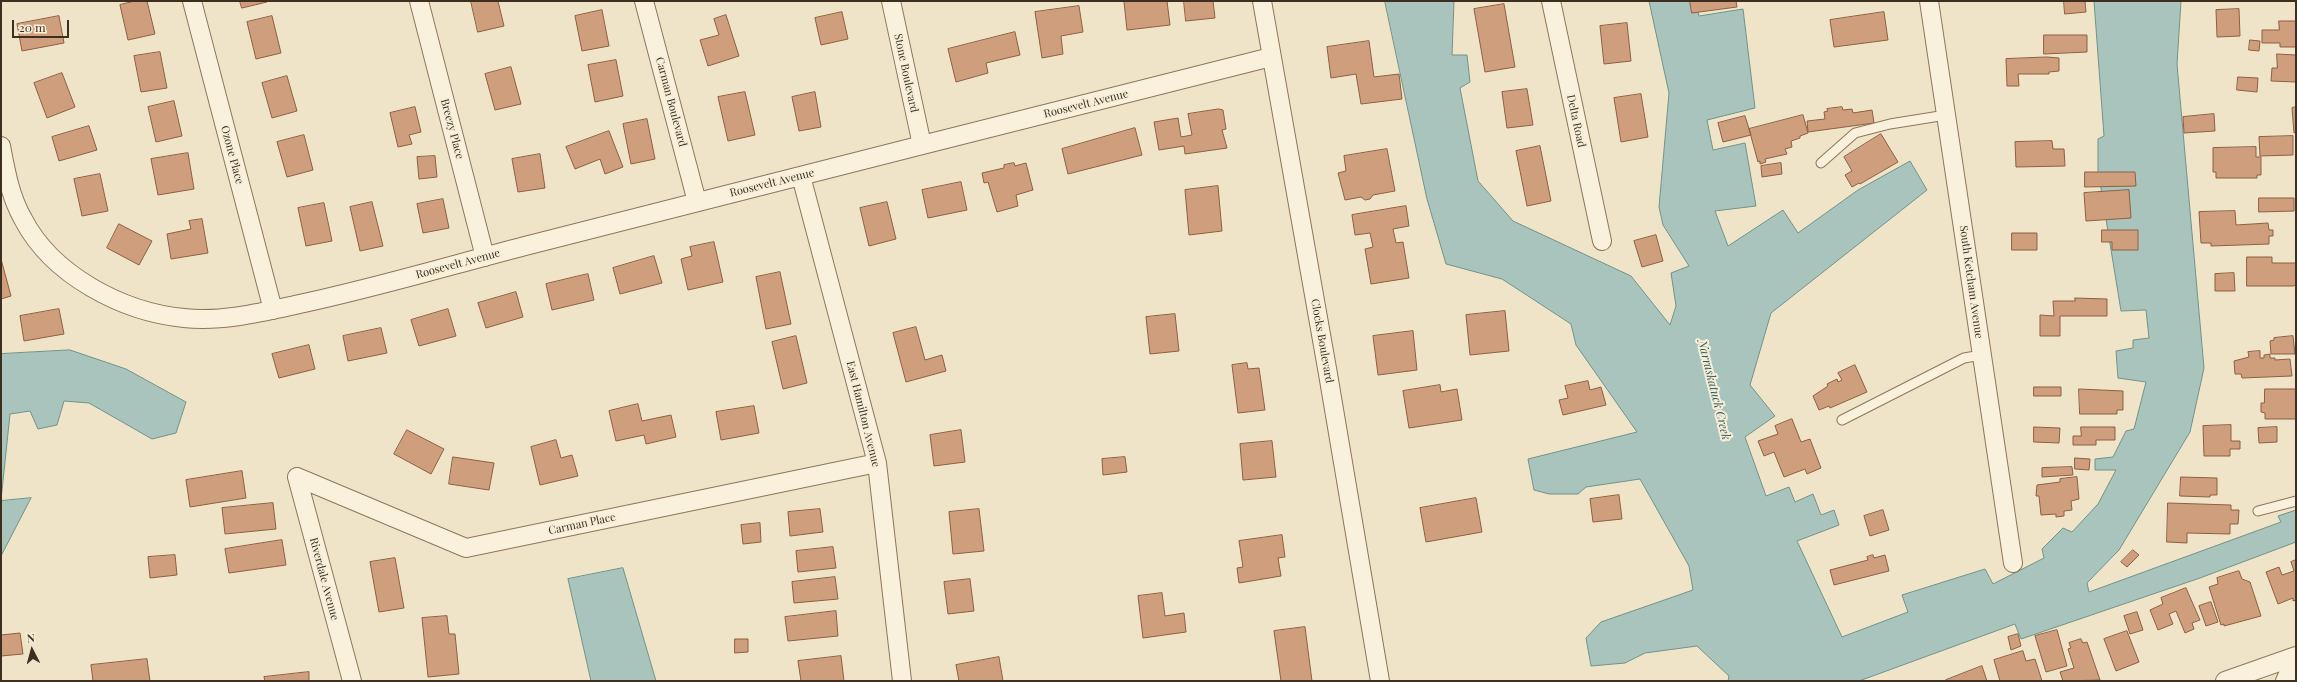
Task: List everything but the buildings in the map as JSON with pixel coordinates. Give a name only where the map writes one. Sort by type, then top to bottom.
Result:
[{"type":"street","name":"Ozone Place","points":[[192,1],[273,310]]},
{"type":"street","name":"Breezy Place","points":[[419,1],[485,257]]},
{"type":"street","name":"Carman Boulevard","points":[[644,1],[697,202]]},
{"type":"street","name":"Stone Boulevard","points":[[891,1],[922,145]]},
{"type":"street","name":"Clocks Boulevard","points":[[1262,1],[1327,366],[1380,681]]},
{"type":"street","name":"Delta Road","points":[[1551,1],[1602,241]]},
{"type":"street","name":"South Ketcham Avenue","points":[[1929,1],[2013,563]]},
{"type":"street","name":"Roosevelt Avenue","points":[[1,146],[9,187],[23,221],[42,247],[62,266],[92,289],[143,310],[183,318],[234,316],[273,310],[323,299],[697,202],[1271,57]]},
{"type":"street","name":"East Hamilton Avenue","points":[[801,176],[877,463],[902,681]]},
{"type":"street","name":"Carman Place","points":[[297,478],[466,548],[877,463]]},
{"type":"street","name":"Riverdale Avenue","points":[[297,478],[352,681]]},
{"type":"street","points":[[2225,681],[2296,656]]},
{"type":"street","points":[[2285,681],[2296,656]]},
{"type":"lane","points":[[1820,163],[1855,133],[1890,124],[1946,115]]},
{"type":"lane","points":[[1842,420],[1964,358],[1982,354]]},
{"type":"lane","points":[[2258,511],[2296,501]]},
{"type":"water","name":"Narraskatuck Creek","points":[[1385,1],[1454,1],[1452,55],[1467,55],[1470,82],[1460,88],[1478,181],[1513,221],[1631,276],[1670,325],[1676,306],[1671,273],[1689,266],[1663,225],[1659,207],[1669,93],[1649,1],[1695,1],[1699,16],[1743,9],[1755,108],[1707,120],[1713,150],[1745,143],[1756,206],[1715,211],[1728,246],[1783,210],[1798,233],[1858,190],[1910,161],[1927,190],[1771,313],[1750,385],[1775,416],[1745,437],[1766,496],[1789,487],[1795,502],[1813,494],[1821,515],[1834,510],[1839,525],[1797,541],[1842,637],[1908,612],[1902,595],[1985,569],[1993,584],[2044,558],[2042,549],[2063,528],[2072,532],[2098,504],[2116,470],[2095,470],[2095,459],[2113,457],[2126,431],[2134,429],[2146,382],[2118,378],[2116,351],[2133,348],[2133,340],[2149,338],[2146,310],[2121,311],[2098,170],[2098,139],[2104,136],[2094,1],[2181,1],[2177,64],[2204,368],[2190,432],[2119,550],[2087,583],[2089,592],[2281,522],[2278,516],[2296,510],[2296,542],[2200,578],[2021,639],[2015,624],[1859,681],[1728,681],[1729,676],[1697,646],[1645,653],[1625,663],[1591,666],[1586,638],[1601,622],[1693,590],[1689,566],[1640,479],[1586,487],[1578,494],[1549,494],[1534,490],[1528,459],[1637,432],[1576,345],[1571,324],[1502,279],[1446,264],[1427,199]]},
{"type":"water","points":[[70,350],[126,369],[186,402],[176,433],[152,439],[89,403],[64,401],[57,425],[38,429],[30,411],[10,414],[1,500],[1,354]]},
{"type":"water","points":[[31,498],[1,556],[1,501]]},
{"type":"water","points":[[623,568],[656,681],[591,681],[568,579]]}]
